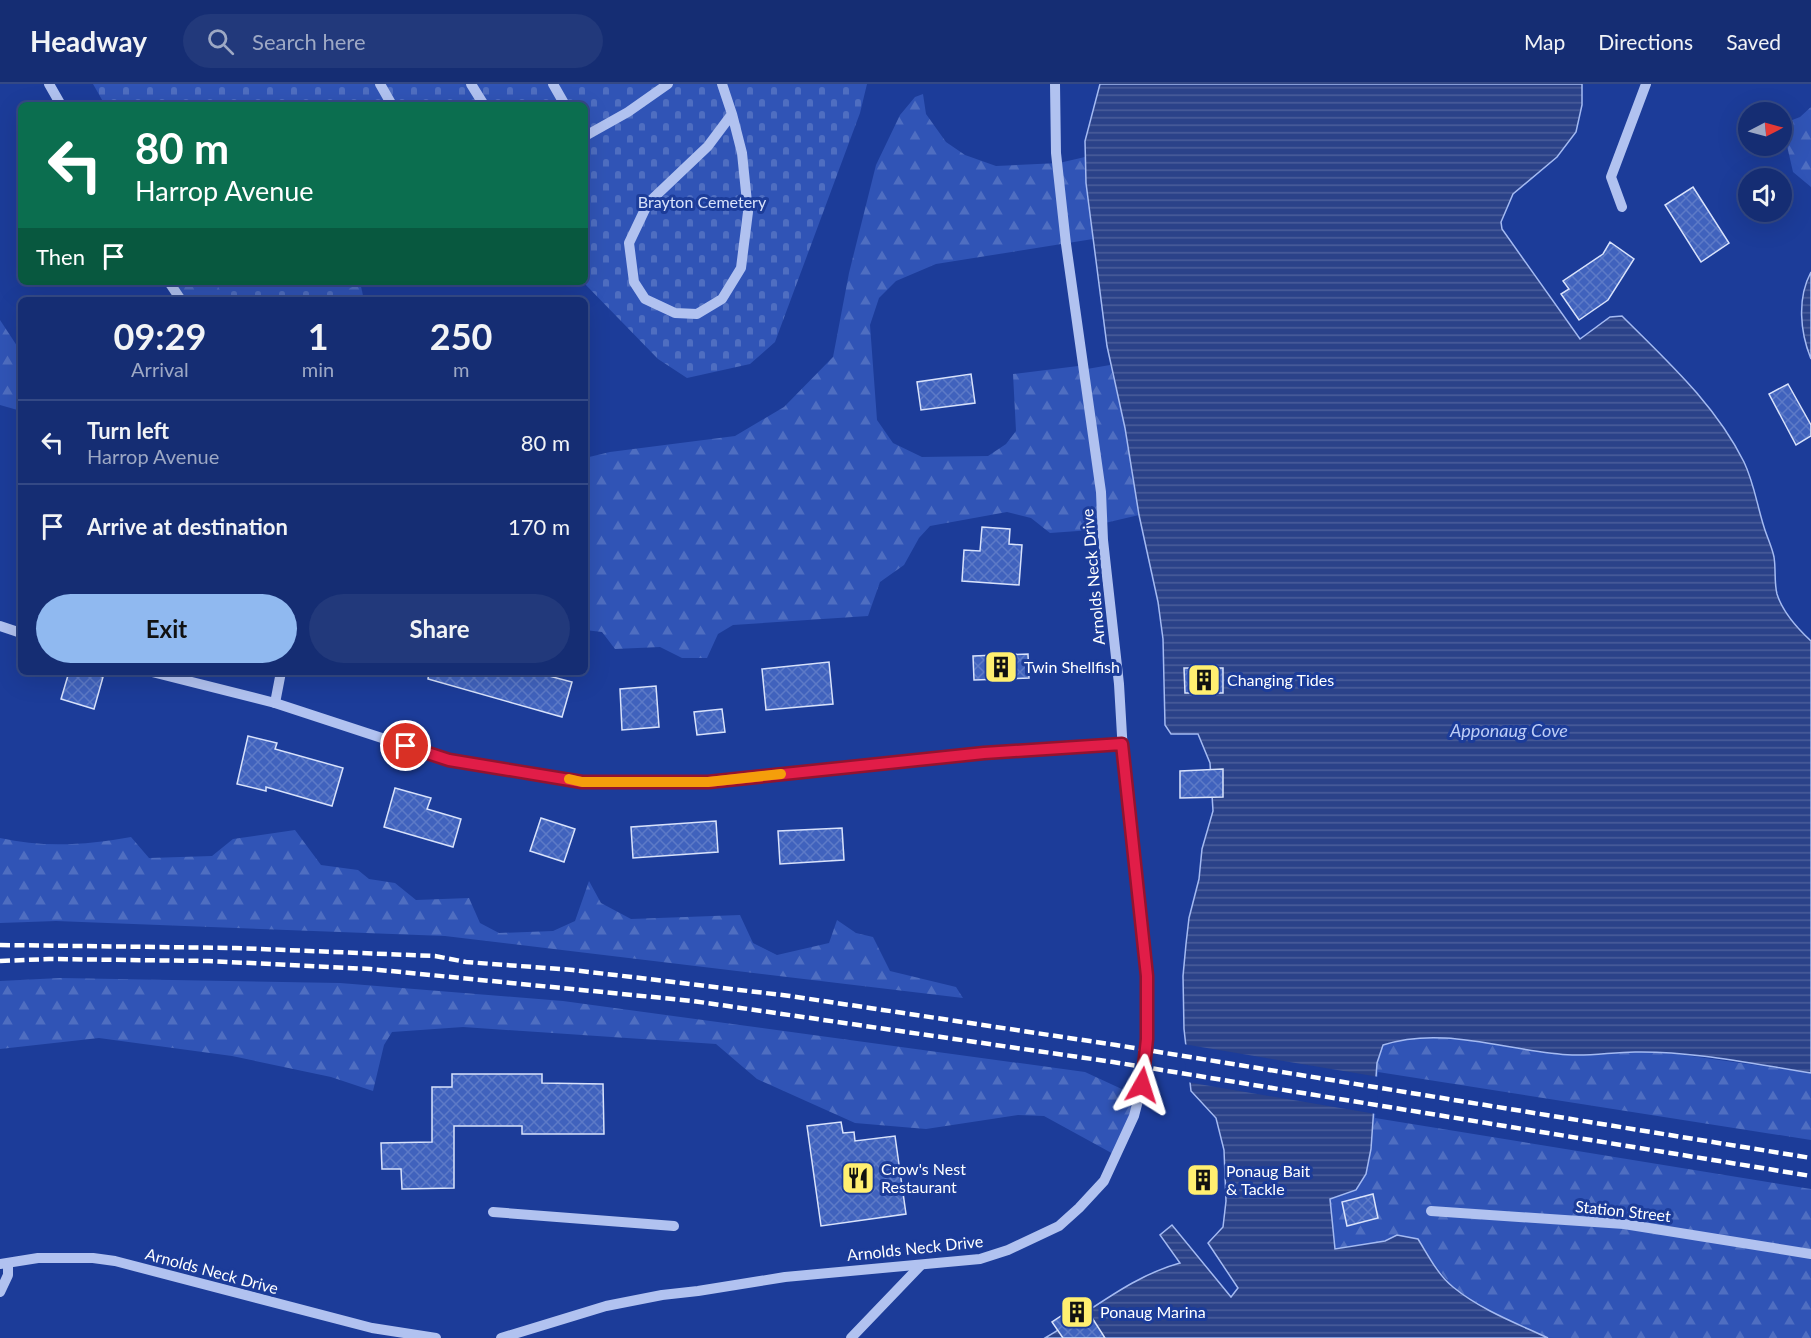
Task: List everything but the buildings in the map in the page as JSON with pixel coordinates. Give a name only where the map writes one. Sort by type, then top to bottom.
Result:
[{"type":"street","points":[[49,84],[59,102]]},
{"type":"street","points":[[380,84],[390,102]]},
{"type":"street","points":[[471,84],[482,102]]},
{"type":"street","points":[[553,84],[563,102]]},
{"type":"street","points":[[588,134],[628,112],[668,84]]},
{"type":"street","points":[[722,84],[732,114],[742,153],[748,212],[741,268],[722,299],[697,314],[675,314],[645,299],[634,282],[628,243],[648,203],[708,146],[732,114]]},
{"type":"street","name":"Arnolds Neck Drive","points":[[501,1338],[606,1306],[662,1295],[698,1292],[785,1276],[980,1259],[1008,1250],[1059,1226],[1079,1208],[1104,1181],[1134,1116],[1142,1085],[1147,1039],[1148,998],[1122,744],[1110,588],[1103,540],[1101,492],[1069,267],[1056,153],[1055,84]]},
{"type":"street","points":[[1622,207],[1611,177],[1646,84]]},
{"type":"street","points":[[0,626],[18,632]]},
{"type":"street","points":[[164,675],[275,703],[449,760],[582,782],[708,782],[984,753],[1122,744]]},
{"type":"street","points":[[275,703],[280,675]]},
{"type":"street","name":"Station Street","points":[[1431,1211],[1624,1224],[1811,1254]]},
{"type":"street","points":[[493,1212],[674,1226]]},
{"type":"street","name":"Arnolds Neck Drive","points":[[0,1292],[8,1275],[4,1264],[38,1258],[93,1258],[115,1261],[372,1328],[436,1338]]},
{"type":"street","points":[[851,1338],[921,1265]]},
{"type":"green space","name":"Brayton Cemetery","points":[[93,84],[867,84],[860,113],[775,342],[750,364],[687,378],[658,359],[586,285],[588,285],[588,102],[103,102]]},
{"type":"green space","points":[[923,94],[926,114],[946,142],[965,155],[996,166],[1059,163],[1085,157],[1093,239],[936,264],[896,281],[879,298],[870,325],[877,420],[893,443],[922,457],[988,456],[1006,444],[1016,431],[1013,374],[1086,365],[1087,369],[1110,365],[1125,428],[1139,515],[1105,523],[1106,529],[1050,533],[1031,518],[1007,512],[930,526],[919,538],[904,565],[880,582],[868,616],[733,625],[718,634],[707,658],[682,658],[660,647],[615,649],[602,632],[588,630],[588,457],[610,452],[735,436],[784,407],[833,357],[849,273],[876,165],[900,115],[915,97]]},
{"type":"green space","points":[[1811,107],[1811,187],[1793,172],[1789,156],[1792,156],[1792,120],[1800,117]]},
{"type":"green space","points":[[172,285],[361,285],[363,297],[179,297]]},
{"type":"green space","points":[[217,285],[356,285],[333,297],[224,297]]},
{"type":"green space","points":[[0,320],[18,347],[18,410],[0,405]]},
{"type":"green space","points":[[295,830],[321,865],[358,870],[369,879],[395,883],[416,900],[469,898],[480,923],[499,933],[553,931],[575,921],[589,881],[601,903],[631,919],[740,915],[753,943],[777,955],[829,943],[837,920],[856,933],[873,937],[890,971],[956,987],[963,998],[445,936],[56,921],[0,923],[0,838],[33,843],[66,844],[131,837],[149,858],[212,856],[233,839]]},
{"type":"green space","points":[[60,978],[340,983],[563,1001],[1085,1072],[1139,1097],[1117,1156],[1044,1116],[1018,1115],[926,1129],[855,1123],[757,1079],[716,1044],[463,1027],[392,1032],[384,1045],[373,1091],[331,1077],[232,1056],[99,1038],[0,1049],[0,981]]},
{"type":"green space","points":[[1435,1037],[1670,1053],[1811,1073],[1811,1140],[1378,1072],[1375,1118],[1811,1189],[1811,1338],[1548,1338],[1481,1307],[1452,1286],[1417,1239],[1397,1235],[1385,1241],[1335,1249],[1330,1199],[1356,1190],[1366,1174],[1371,1149],[1377,1063],[1382,1045],[1403,1038]]},
{"type":"water","name":"Apponaug Cove","points":[[1100,84],[1582,84],[1582,105],[1576,132],[1557,157],[1513,194],[1501,222],[1502,229],[1580,339],[1610,317],[1622,316],[1705,402],[1744,462],[1773,553],[1776,589],[1783,608],[1811,641],[1811,1073],[1723,1059],[1657,1052],[1572,1055],[1477,1041],[1430,1038],[1383,1045],[1377,1063],[1371,1149],[1366,1174],[1356,1190],[1330,1199],[1335,1249],[1385,1241],[1397,1235],[1418,1239],[1438,1271],[1453,1287],[1487,1309],[1548,1338],[1045,1338],[1127,1286],[1180,1263],[1160,1235],[1172,1225],[1231,1297],[1238,1288],[1208,1243],[1223,1227],[1226,1201],[1224,1150],[1216,1118],[1191,1091],[1184,1029],[1183,976],[1189,918],[1199,879],[1202,849],[1213,811],[1210,763],[1198,734],[1171,734],[1165,725],[1163,639],[1158,602],[1107,346],[1086,183],[1085,141]]},
{"type":"water","points":[[1811,272],[1811,359],[1802,326],[1802,304]]},
{"type":"pier","points":[[1183,1044],[1379,1077],[1376,1114],[1187,1082]]},
{"type":"railway","points":[[0,945],[235,948],[435,956],[466,962],[573,970],[790,996],[1116,1045],[1811,1158]]},
{"type":"railway","points":[[0,961],[49,959],[209,961],[370,969],[693,1001],[1113,1062],[1811,1176]]},
{"type":"slow traffic","points":[[569,779],[582,782],[708,782],[781,774]]},
{"type":"place","name":"Twin Shellfish","points":[[1001,667]]},
{"type":"place","name":"Changing Tides","points":[[1204,680]]},
{"type":"place","name":"Crow's Nest Restaurant","points":[[858,1178]]},
{"type":"place","name":"Ponaug Bait & Tackle","points":[[1203,1180]]},
{"type":"place","name":"Ponaug Marina","points":[[1077,1312]]},
{"type":"route","points":[[406,746],[449,760],[582,782],[708,782],[984,753],[1122,744],[1147,976],[1147,1039],[1142,1085]]}]
